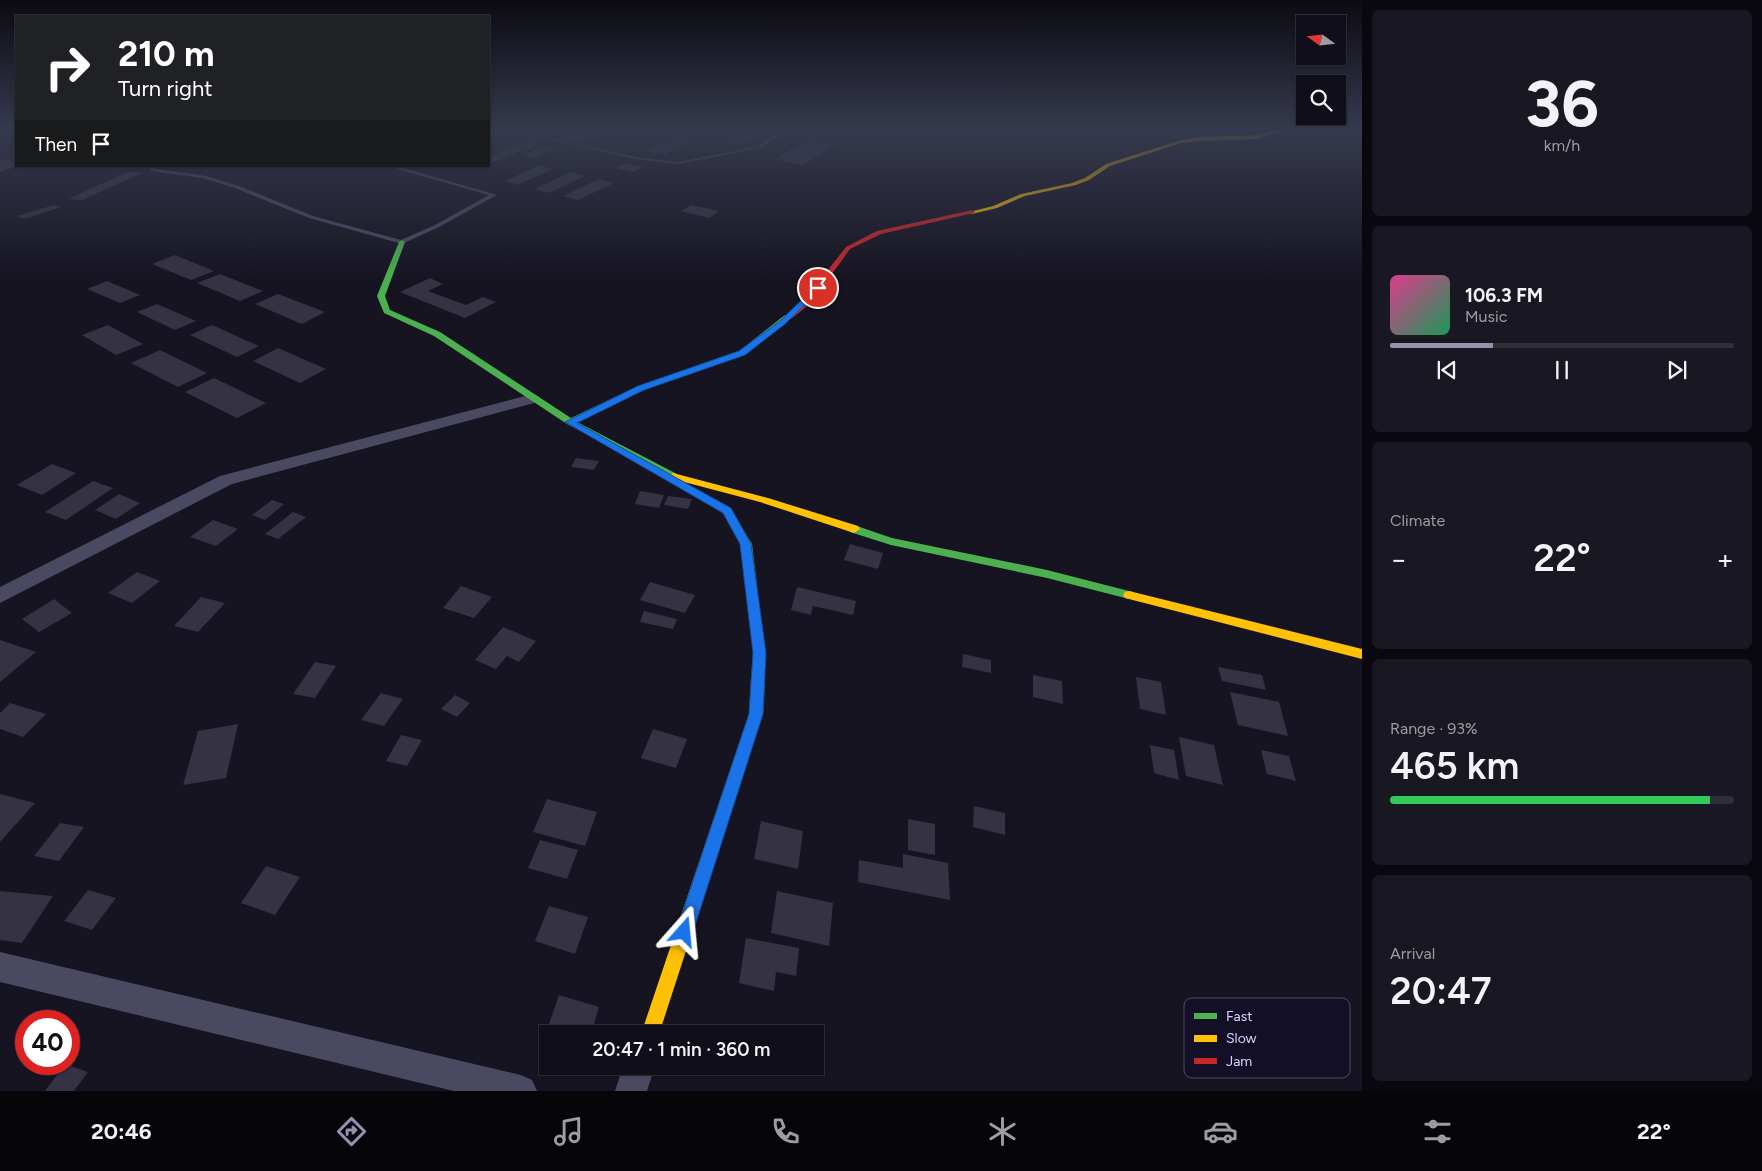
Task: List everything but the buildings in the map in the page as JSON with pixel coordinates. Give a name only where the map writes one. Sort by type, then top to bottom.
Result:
[{"type":"street","points":[[570,422],[641,388],[742,353],[808,301],[848,248],[879,232],[986,209],[1023,195],[1085,180]]},
{"type":"street","points":[[402,242],[381,296],[387,312],[437,334],[570,422],[666,474],[727,511],[746,544],[759,653],[756,714],[653,1025]]},
{"type":"street","points":[[0,596],[226,480],[533,399]]},
{"type":"street","points":[[666,474],[764,500],[891,541],[1056,576],[1362,654]]},
{"type":"street","points":[[0,967],[521,1091]]},
{"type":"street","points":[[631,1091],[636,1075]]},
{"type":"lane","points":[[214,180],[237,187],[311,217],[402,242],[437,226],[494,195],[440,180]]},
{"type":"traffic: fast","points":[[402,242],[381,296],[387,311],[437,334],[570,422],[673,476]]},
{"type":"traffic: fast","points":[[570,422],[641,388],[742,353],[788,317]]},
{"type":"traffic: fast","points":[[692,490],[727,511],[746,544],[759,653],[758,679]]},
{"type":"traffic: fast","points":[[854,529],[891,541],[1047,574],[1129,595]]},
{"type":"traffic: slow","points":[[972,212],[995,207],[1023,195],[1085,180]]},
{"type":"traffic: slow","points":[[673,476],[764,500],[854,529]]},
{"type":"traffic: slow","points":[[1129,595],[1362,654]]},
{"type":"traffic: slow","points":[[653,1025],[756,714],[758,679]]},
{"type":"traffic: jam","points":[[788,317],[808,301],[848,248],[879,232],[972,212]]},
{"type":"route","points":[[684,932],[756,714],[759,653],[746,544],[727,511],[666,474],[610,446],[570,422],[641,388],[742,353],[808,301],[818,288]]}]
